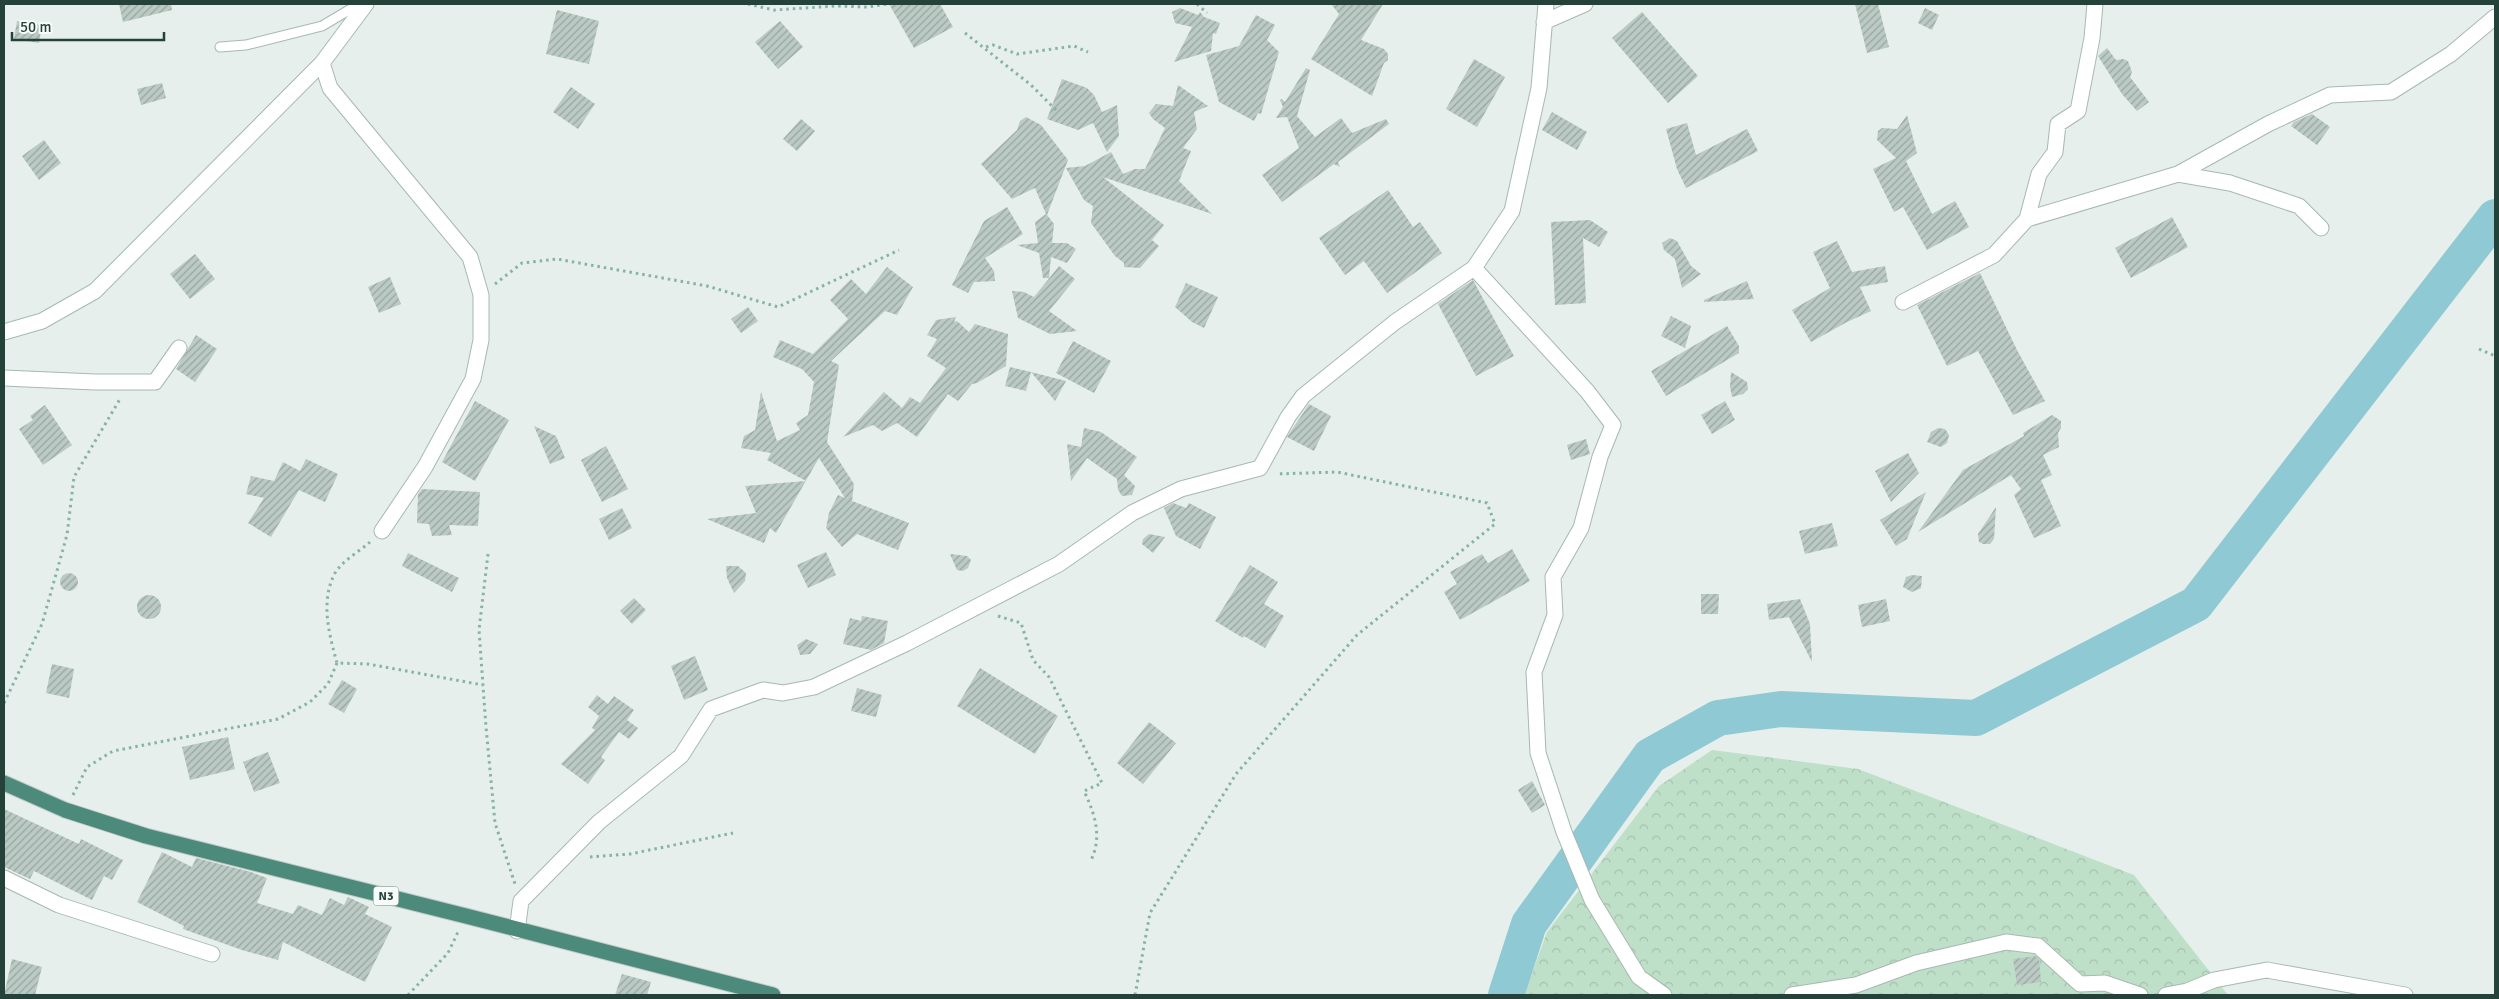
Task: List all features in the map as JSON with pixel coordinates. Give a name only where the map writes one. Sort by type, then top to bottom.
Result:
[{"type":"highway","name":"N3","points":[[4,783],[65,810],[146,836],[773,995]]},
{"type":"street","points":[[4,332],[42,321],[94,291],[322,63],[366,4]]},
{"type":"street","points":[[517,931],[521,901],[599,822],[681,756],[711,708],[763,690],[783,693],[814,687],[907,643],[1060,564],[1132,513],[1181,489],[1260,468],[1288,417],[1303,396],[1395,322],[1474,268],[1512,211],[1539,88],[1546,4]]},
{"type":"street","points":[[1544,22],[1586,4]]},
{"type":"street","points":[[1903,302],[1994,254],[2027,219],[2039,174],[2054,152],[2058,124],[2078,111],[2092,38],[2095,4]]},
{"type":"street","points":[[2027,219],[2178,174],[2268,124],[2330,95],[2390,92],[2451,54],[2495,17]]},
{"type":"street","points":[[322,63],[330,88],[470,257],[481,295],[481,340],[473,379],[424,467],[382,531]]},
{"type":"street","points":[[2178,174],[2230,183],[2298,206],[2321,228]]},
{"type":"street","points":[[1474,268],[1587,391],[1613,426],[1600,457],[1581,528],[1553,577],[1554,614],[1534,672],[1538,753],[1564,832],[1592,900],[1639,977],[1664,995]]},
{"type":"street","points":[[4,378],[154,382],[179,348]]},
{"type":"street","points":[[4,878],[59,905],[212,954]]},
{"type":"street","points":[[1792,995],[1856,986],[1916,963],[2006,942],[2038,946],[2080,984],[2105,983],[2140,995]]},
{"type":"street","points":[[2166,995],[2214,980],[2267,970],[2405,995]]},
{"type":"lane","points":[[220,47],[246,45],[322,26],[360,4]]},
{"type":"path","points":[[748,4],[774,10],[836,6],[868,8],[888,4]]},
{"type":"path","points":[[1198,4],[1207,13]]},
{"type":"path","points":[[965,33],[986,47],[1056,110]]},
{"type":"path","points":[[986,47],[993,45],[1017,54],[1074,46],[1088,52]]},
{"type":"path","points":[[481,295],[522,263],[557,259],[707,286],[778,307],[899,250]]},
{"type":"path","points":[[2479,349],[2495,356]]},
{"type":"path","points":[[4,703],[42,624],[67,535],[74,477],[130,382]]},
{"type":"path","points":[[1135,995],[1150,913],[1236,774],[1356,635],[1495,524],[1487,503],[1337,472],[1271,475]]},
{"type":"path","points":[[65,810],[87,767],[114,751],[278,719],[310,702],[328,684],[337,663],[329,633],[326,601],[336,572],[382,531]]},
{"type":"path","points":[[488,554],[480,630],[495,823],[521,901]]},
{"type":"path","points":[[973,609],[1021,623],[1033,660],[1049,677],[1096,770],[1102,783],[1084,791],[1098,830],[1094,855],[1090,862]]},
{"type":"path","points":[[337,663],[368,664],[483,684]]},
{"type":"path","points":[[564,858],[630,854],[733,833]]},
{"type":"path","points":[[408,995],[448,953],[466,916]]},
{"type":"green space","points":[[1712,750],[1858,769],[2134,875],[2228,995],[1524,995],[1547,932],[1659,786]]},
{"type":"building","points":[[119,4],[171,4],[172,10],[123,22]]},
{"type":"building","points":[[889,4],[940,4],[953,27],[914,48]]},
{"type":"building","points":[[1331,4],[1383,4],[1361,40],[1384,49],[1388,54],[1388,60],[1384,63],[1372,96],[1311,59],[1339,14]]},
{"type":"building","points":[[1855,4],[1878,4],[1889,47],[1867,53]]},
{"type":"building","points":[[1180,8],[1198,15],[1200,12],[1204,17],[1220,23],[1216,34],[1213,33],[1211,51],[1174,62],[1192,27],[1175,23],[1172,12]]},
{"type":"building","points":[[1925,8],[1939,15],[1932,30],[1918,23]]},
{"type":"building","points":[[557,10],[599,21],[589,64],[546,54]]},
{"type":"building","points":[[1642,12],[1698,76],[1668,103],[1612,38]]},
{"type":"building","points":[[1256,15],[1275,25],[1267,40],[1279,52],[1261,114],[1258,113],[1254,121],[1219,102],[1206,55],[1239,46]]},
{"type":"building","points":[[17,21],[42,25],[39,43],[14,39]]},
{"type":"building","points":[[780,21],[803,47],[778,69],[755,42]]},
{"type":"building","points":[[2107,48],[2116,60],[2123,59],[2128,61],[2132,72],[2130,77],[2149,102],[2137,111],[2122,94],[2098,56]]},
{"type":"building","points":[[1474,59],[1505,77],[1477,127],[1446,109]]},
{"type":"building","points":[[1306,68],[1310,70],[1297,116],[1315,137],[1341,118],[1352,133],[1386,119],[1389,124],[1338,162],[1340,167],[1334,164],[1282,202],[1262,175],[1299,148],[1287,117],[1276,118],[1283,107],[1280,100],[1282,99],[1285,102]]},
{"type":"building","points":[[1062,79],[1087,88],[1094,95],[1102,112],[1117,105],[1119,136],[1107,152],[1093,123],[1078,130],[1047,119]]},
{"type":"building","points":[[162,83],[166,98],[141,105],[137,89]]},
{"type":"building","points":[[1178,85],[1208,106],[1194,112],[1197,129],[1183,148],[1191,151],[1179,181],[1212,214],[1103,177],[1164,225],[1152,240],[1159,246],[1140,268],[1124,267],[1124,263],[1115,256],[1091,223],[1093,206],[1084,200],[1066,168],[1085,166],[1111,152],[1123,174],[1135,169],[1145,169],[1165,128],[1153,119],[1149,113],[1156,104],[1173,106]]},
{"type":"building","points":[[571,87],[595,104],[578,129],[553,112]]},
{"type":"building","points":[[1552,112],[1587,132],[1577,150],[1542,130]]},
{"type":"building","points":[[2312,114],[2330,127],[2317,145],[2291,126],[2294,122]]},
{"type":"building","points":[[1907,115],[1917,153],[1906,161],[1932,214],[1955,201],[1969,227],[1927,250],[1903,207],[1894,212],[1873,169],[1896,158],[1877,140],[1878,131],[1882,128],[1897,129]]},
{"type":"building","points":[[1026,117],[1041,125],[1068,160],[1047,215],[1054,224],[1052,243],[1067,243],[1076,249],[1067,263],[1051,257],[1049,278],[1043,278],[1039,253],[1017,245],[1038,243],[1035,222],[1046,214],[1035,188],[1012,199],[981,164],[1017,130],[1020,121]]},
{"type":"building","points":[[801,119],[815,131],[797,151],[783,139]]},
{"type":"building","points":[[1687,123],[1696,155],[1747,129],[1758,151],[1686,188],[1677,169],[1666,129]]},
{"type":"building","points":[[44,140],[61,163],[39,180],[22,156]]},
{"type":"building","points":[[1388,190],[1413,227],[1420,222],[1442,253],[1387,293],[1364,261],[1345,275],[1319,238]]},
{"type":"building","points":[[1007,207],[1023,234],[985,258],[994,271],[995,281],[974,282],[968,293],[952,285],[984,221]]},
{"type":"building","points":[[2172,217],[2188,247],[2131,278],[2115,248]]},
{"type":"building","points":[[1590,220],[1608,232],[1599,247],[1583,238],[1586,303],[1555,305],[1551,222]]},
{"type":"building","points":[[1670,238],[1677,241],[1691,266],[1701,274],[1682,288],[1675,259],[1664,250],[1662,243]]},
{"type":"building","points":[[1837,241],[1852,272],[1885,266],[1888,282],[1860,287],[1871,311],[1811,342],[1792,310],[1830,288],[1813,252]]},
{"type":"building","points":[[195,254],[215,279],[190,299],[170,274]]},
{"type":"building","points":[[1059,266],[1075,279],[1049,311],[1077,331],[1050,334],[1018,318],[1012,291],[1024,292],[1034,297]]},
{"type":"building","points":[[887,267],[913,287],[897,315],[885,311],[831,361],[839,365],[827,442],[854,484],[852,501],[909,523],[898,550],[857,534],[842,547],[826,528],[829,513],[838,495],[845,498],[819,458],[806,481],[767,460],[771,453],[741,448],[744,436],[755,430],[761,392],[777,441],[800,430],[796,423],[808,415],[814,382],[802,369],[773,357],[780,340],[813,354],[848,319],[830,300],[851,279],[866,294]]},
{"type":"building","points":[[1980,273],[2017,350],[2045,401],[2013,415],[1978,351],[1947,366],[1917,305]]},
{"type":"building","points":[[390,277],[401,304],[379,313],[368,287]]},
{"type":"building","points":[[1473,280],[1514,356],[1476,376],[1438,304]]},
{"type":"building","points":[[1747,281],[1754,299],[1704,302],[1704,300]]},
{"type":"building","points":[[1186,283],[1218,297],[1204,328],[1192,322],[1175,307]]},
{"type":"building","points":[[748,307],[758,321],[741,333],[731,319]]},
{"type":"building","points":[[1671,316],[1691,326],[1685,348],[1661,336]]},
{"type":"building","points":[[956,317],[954,322],[957,321],[969,332],[975,324],[1008,334],[1006,366],[972,384],[958,401],[948,394],[917,437],[897,423],[882,431],[873,425],[843,437],[884,392],[902,408],[910,397],[920,403],[946,368],[927,356],[937,339],[927,335],[936,320]]},
{"type":"building","points":[[1727,326],[1739,346],[1739,353],[1666,396],[1651,371]]},
{"type":"building","points":[[196,335],[217,349],[195,382],[176,369]]},
{"type":"building","points":[[1073,341],[1111,361],[1094,393],[1056,373]]},
{"type":"building","points":[[1010,367],[1031,372],[1026,391],[1005,386]]},
{"type":"building","points":[[1031,372],[1066,381],[1055,401]]},
{"type":"building","points":[[1731,372],[1747,382],[1748,389],[1743,394],[1732,397],[1730,387]]},
{"type":"building","points":[[475,401],[509,420],[475,481],[442,462]]},
{"type":"building","points":[[1725,401],[1735,420],[1712,434],[1701,415]]},
{"type":"building","points":[[1309,404],[1331,416],[1314,451],[1287,437]]},
{"type":"building","points":[[45,405],[72,445],[43,465],[19,429],[33,420],[30,416]]},
{"type":"building","points":[[2052,415],[2061,421],[2061,428],[2058,433],[2059,447],[2043,455],[2052,475],[2041,480],[2061,526],[2034,538],[2014,495],[2021,489],[2011,475],[1918,532],[1963,470],[2024,436],[2023,433]]},
{"type":"building","points":[[534,426],[556,436],[565,458],[550,464]]},
{"type":"building","points":[[1084,428],[1101,432],[1137,457],[1124,475],[1135,486],[1132,495],[1122,496],[1118,490],[1117,479],[1087,458],[1071,481],[1067,444],[1081,447]]},
{"type":"building","points":[[1938,428],[1945,429],[1949,435],[1947,443],[1941,447],[1927,442],[1931,432]]},
{"type":"building","points":[[1586,439],[1590,454],[1571,460],[1567,445]]},
{"type":"building","points":[[606,446],[628,489],[602,502],[581,460]]},
{"type":"building","points":[[1908,453],[1919,473],[1891,502],[1875,471]]},
{"type":"building","points":[[306,459],[338,474],[325,502],[299,490],[271,537],[248,523],[264,498],[246,494],[251,476],[274,481],[283,462],[300,471]]},
{"type":"building","points":[[806,481],[776,533],[770,528],[764,543],[707,519],[756,513],[745,486]]},
{"type":"building","points":[[422,489],[480,492],[478,526],[449,525],[452,535],[432,536],[429,524],[417,523],[418,494]]},
{"type":"building","points":[[1926,492],[1907,539],[1896,546],[1880,520]]},
{"type":"building","points":[[1173,503],[1186,508],[1189,503],[1216,517],[1200,549],[1176,536],[1164,508]]},
{"type":"building","points":[[1996,507],[1994,539],[1990,544],[1983,544],[1979,542],[1978,534]]},
{"type":"building","points":[[622,508],[632,528],[609,540],[599,519]]},
{"type":"building","points":[[1832,523],[1838,546],[1805,554],[1799,531]]},
{"type":"building","points":[[1149,534],[1165,537],[1153,553],[1142,544],[1143,539]]},
{"type":"building","points":[[1512,549],[1530,581],[1460,620],[1444,592],[1457,584],[1450,572],[1482,554],[1488,563]]},
{"type":"building","points":[[826,552],[836,575],[808,588],[797,565]]},
{"type":"building","points":[[408,553],[459,578],[452,592],[402,566]]},
{"type":"building","points":[[950,554],[967,556],[971,560],[968,568],[963,571],[957,570]]},
{"type":"building","points":[[1250,565],[1278,582],[1264,604],[1284,616],[1265,648],[1244,636],[1243,638],[1215,621]]},
{"type":"building","points":[[726,566],[738,566],[746,573],[745,581],[734,593],[727,578]]},
{"type":"building","points":[[69,573],[75,576],[78,582],[75,588],[69,591],[63,588],[60,582],[63,576]]},
{"type":"building","points":[[1912,575],[1922,576],[1921,588],[1912,592],[1903,587],[1906,577]]},
{"type":"building","points":[[1701,594],[1719,594],[1718,614],[1701,614]]},
{"type":"building","points":[[149,595],[157,599],[161,607],[157,615],[149,619],[141,615],[137,607],[141,599]]},
{"type":"building","points":[[634,598],[646,610],[632,624],[620,611]]},
{"type":"building","points":[[1800,599],[1810,624],[1812,662],[1789,617],[1769,620],[1767,604]]},
{"type":"building","points":[[1886,599],[1890,621],[1862,627],[1858,605]]},
{"type":"building","points":[[862,616],[888,621],[884,643],[871,650],[843,644],[850,618],[861,621]]},
{"type":"building","points":[[806,639],[818,644],[810,654],[800,655],[797,645]]},
{"type":"building","points":[[695,656],[708,690],[684,700],[671,666]]},
{"type":"building","points":[[52,664],[74,669],[69,698],[46,693]]},
{"type":"building","points":[[980,668],[1058,716],[1035,754],[957,706]]},
{"type":"building","points":[[342,680],[357,689],[344,713],[328,704]]},
{"type":"building","points":[[857,688],[882,695],[876,717],[851,711]]},
{"type":"building","points":[[597,695],[608,704],[614,696],[634,710],[627,720],[638,728],[629,739],[619,732],[601,757],[605,760],[588,784],[561,764],[595,730],[592,728],[599,716],[588,707]]},
{"type":"building","points":[[1149,722],[1176,743],[1143,784],[1117,763]]},
{"type":"building","points":[[228,737],[235,769],[190,780],[182,747]]},
{"type":"building","points":[[268,752],[280,783],[254,792],[243,762]]},
{"type":"building","points":[[1532,781],[1545,805],[1532,813],[1518,790]]},
{"type":"building","points":[[4,809],[79,844],[81,839],[123,860],[112,880],[104,876],[92,900],[34,871],[30,879],[4,867]]},
{"type":"building","points":[[162,852],[192,867],[196,858],[267,878],[257,903],[293,914],[298,905],[322,915],[330,898],[344,905],[348,897],[369,907],[365,914],[392,927],[365,982],[283,942],[278,960],[242,950],[183,929],[184,926],[137,902]]},
{"type":"building","points":[[2035,956],[2039,959],[2041,982],[2017,985],[2013,959]]},
{"type":"building","points":[[12,959],[42,967],[35,995],[4,995]]},
{"type":"building","points":[[622,974],[651,982],[647,995],[615,995]]},
{"type":"waterway","points":[[1506,995],[1529,924],[1650,756],[1718,718],[1781,709],[1976,718],[2196,604],[2495,217]]}]
